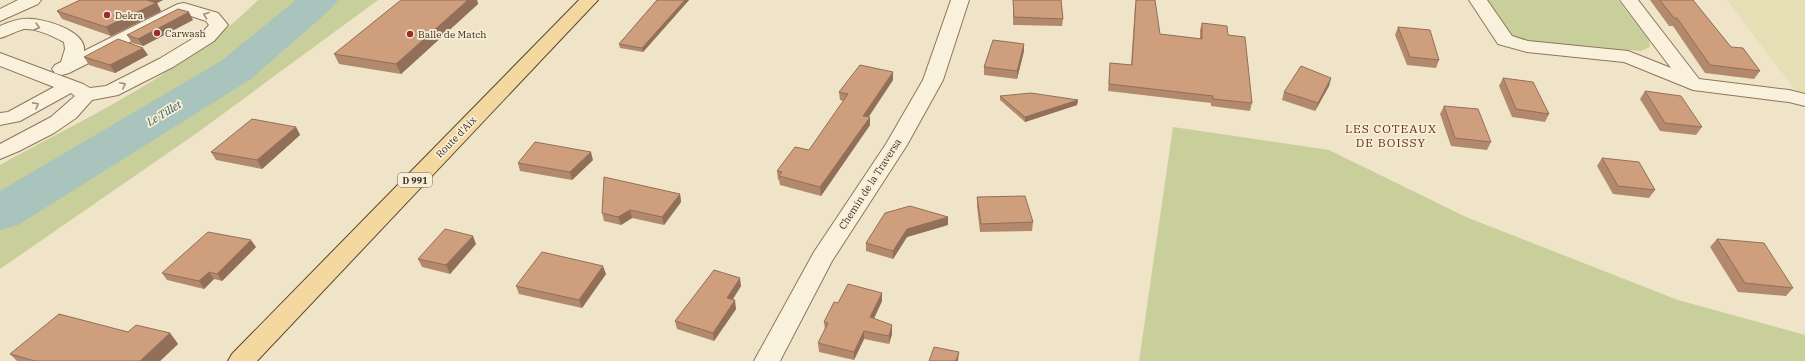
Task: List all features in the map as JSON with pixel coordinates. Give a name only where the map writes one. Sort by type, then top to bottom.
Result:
[{"type":"main road","name":"Route d'Aix","points":[[240,361],[589,0]]},
{"type":"street","points":[[0,16],[32,0]]},
{"type":"street","name":"Chemin de la Traversa","points":[[767,361],[822,258],[896,144],[933,80],[960,0]]},
{"type":"street","points":[[1478,0],[1506,40],[1527,46],[1628,57],[1693,84],[1789,96],[1805,100]]},
{"type":"street","points":[[1629,0],[1693,84]]},
{"type":"street","points":[[0,118],[13,117],[78,91],[111,91],[166,63],[208,37],[219,25],[212,17],[184,8],[70,64],[46,78]]},
{"type":"street","points":[[0,32],[24,24],[35,25],[67,36],[74,41],[75,46],[70,64]]},
{"type":"street","points":[[0,59],[21,66],[78,91]]},
{"type":"street","points":[[0,76],[21,66]]},
{"type":"street","points":[[0,152],[38,133],[78,106],[78,91]]},
{"type":"street","points":[[0,133],[57,121]]},
{"type":"shaded area","points":[[1727,0],[1805,0],[1805,93],[1796,91]]},
{"type":"green space","points":[[258,0],[378,0],[197,133],[0,269],[0,165],[169,71],[230,26]]},
{"type":"green space","points":[[1484,0],[1618,0],[1649,40],[1650,47],[1641,51],[1548,44],[1515,38],[1497,19]]},
{"type":"green space","points":[[1173,127],[1329,150],[1466,217],[1678,300],[1805,335],[1805,361],[1139,361]]},
{"type":"building","points":[[80,0],[147,0],[156,3],[106,27],[57,11]]},
{"type":"building","name":"Balle de Match","points":[[401,0],[468,0],[396,64],[334,54]]},
{"type":"building","points":[[657,0],[685,0],[642,48],[619,44]]},
{"type":"building","points":[[1013,0],[1061,0],[1063,19],[1014,17]]},
{"type":"building","points":[[1136,0],[1155,0],[1160,34],[1202,39],[1202,23],[1227,26],[1228,35],[1245,37],[1252,103],[1213,99],[1213,96],[1109,84],[1110,63],[1132,65]]},
{"type":"building","points":[[1660,0],[1693,0],[1731,47],[1743,48],[1760,71],[1710,65],[1677,18],[1674,18]]},
{"type":"building","points":[[178,9],[189,12],[138,39],[127,35]]},
{"type":"building","points":[[1398,27],[1430,30],[1439,60],[1410,57]]},
{"type":"building","points":[[118,39],[143,48],[110,65],[84,57]]},
{"type":"building","points":[[993,40],[1024,44],[1017,71],[984,67]]},
{"type":"building","points":[[860,65],[893,72],[863,116],[870,117],[820,187],[779,176],[782,172],[777,171],[795,147],[809,150],[848,94],[839,92]]},
{"type":"building","points":[[1301,66],[1331,78],[1318,103],[1284,92]]},
{"type":"building","points":[[1503,78],[1533,82],[1549,114],[1516,109]]},
{"type":"building","points":[[1645,91],[1681,96],[1702,127],[1665,123]]},
{"type":"building","points":[[1031,93],[1078,100],[1025,117],[1000,96]]},
{"type":"building","points":[[1444,106],[1478,109],[1491,142],[1455,138]]},
{"type":"building","points":[[252,119],[296,127],[257,160],[211,152]]},
{"type":"building","points":[[535,142],[591,152],[570,172],[518,163]]},
{"type":"building","points":[[1602,158],[1639,162],[1655,190],[1618,186]]},
{"type":"building","points":[[604,177],[680,194],[662,217],[630,210],[618,217],[602,213]]},
{"type":"building","points":[[1025,196],[1033,222],[981,224],[977,197]]},
{"type":"building","points":[[910,206],[948,217],[907,229],[893,251],[866,243],[885,213]]},
{"type":"building","points":[[445,229],[473,236],[446,265],[418,259]]},
{"type":"building","points":[[208,232],[251,240],[217,274],[209,272],[199,281],[162,273]]},
{"type":"building","points":[[1717,239],[1764,243],[1793,288],[1745,283]]},
{"type":"building","points":[[542,252],[603,266],[579,300],[516,286]]},
{"type":"building","points":[[714,270],[740,278],[727,298],[735,300],[713,333],[675,321]]},
{"type":"building","points":[[848,284],[882,293],[870,317],[892,325],[889,336],[864,331],[854,352],[818,343],[828,323],[824,322],[834,302],[838,303]]},
{"type":"building","points":[[59,314],[128,332],[136,325],[170,333],[140,361],[35,361],[10,354]]},
{"type":"building","points":[[934,347],[959,352],[956,361],[929,361]]},
{"type":"waterway","name":"Le Tillet","points":[[0,213],[236,70],[319,0]]},
{"type":"place","name":"Dekra","points":[[107,15]]},
{"type":"place","name":"Carwash","points":[[157,33]]},
{"type":"place","name":"Balle de Match","points":[[410,34]]},
{"type":"district","name":"LES COTEAUX DE BOISSY","points":[[1391,135]]}]
